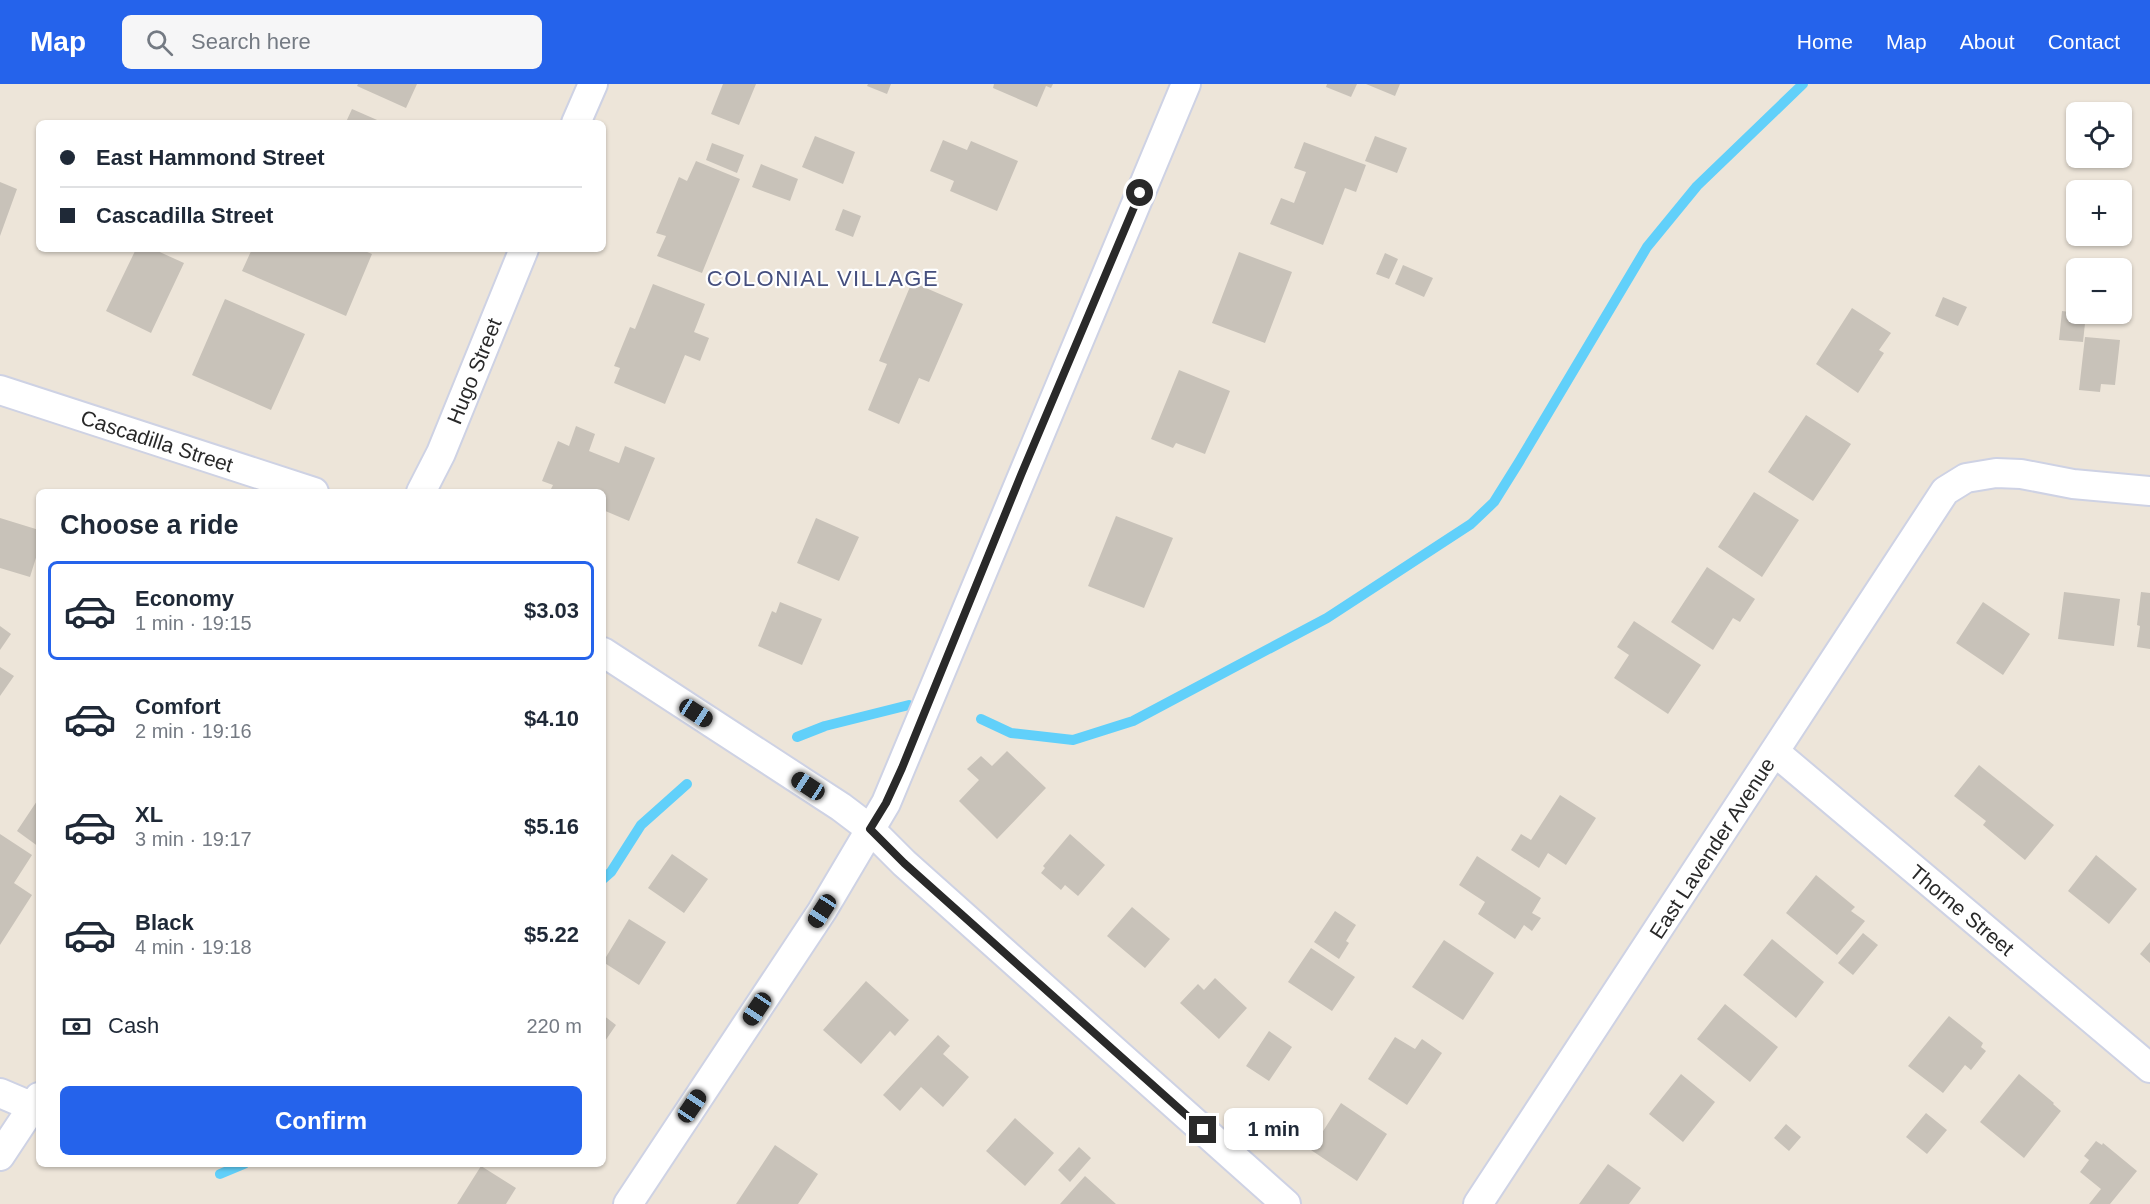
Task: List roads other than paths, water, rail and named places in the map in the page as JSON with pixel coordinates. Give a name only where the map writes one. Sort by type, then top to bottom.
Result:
[{"type":"street","points":[[577,120],[593,84]]},
{"type":"street","points":[[627,1204],[822,911],[886,803],[1186,84]]},
{"type":"street","name":"Hugo Street","points":[[423,489],[441,453],[523,252]]},
{"type":"street","name":"Cascadilla Street","points":[[0,390],[305,489]]},
{"type":"street","name":"East Lavender Avenue","points":[[1478,1204],[1945,491],[1966,478],[1996,473],[2021,474],[2073,484],[2150,491]]},
{"type":"street","points":[[606,654],[841,807],[870,829],[904,863],[1286,1204]]},
{"type":"street","name":"Thorne Street","points":[[1775,752],[2150,1068]]},
{"type":"street","points":[[0,1093],[36,1102],[0,1156]]},
{"type":"waterway","points":[[981,719],[1011,733],[1073,740],[1133,721],[1327,618],[1471,524],[1494,502],[1647,247],[1697,186],[1803,84]]},
{"type":"waterway","points":[[797,737],[825,726],[909,705]]},
{"type":"waterway","points":[[606,876],[641,825],[687,784]]},
{"type":"waterway","points":[[220,1174],[237,1167]]},
{"type":"district","name":"COLONIAL VILLAGE","points":[[823,278]]}]
